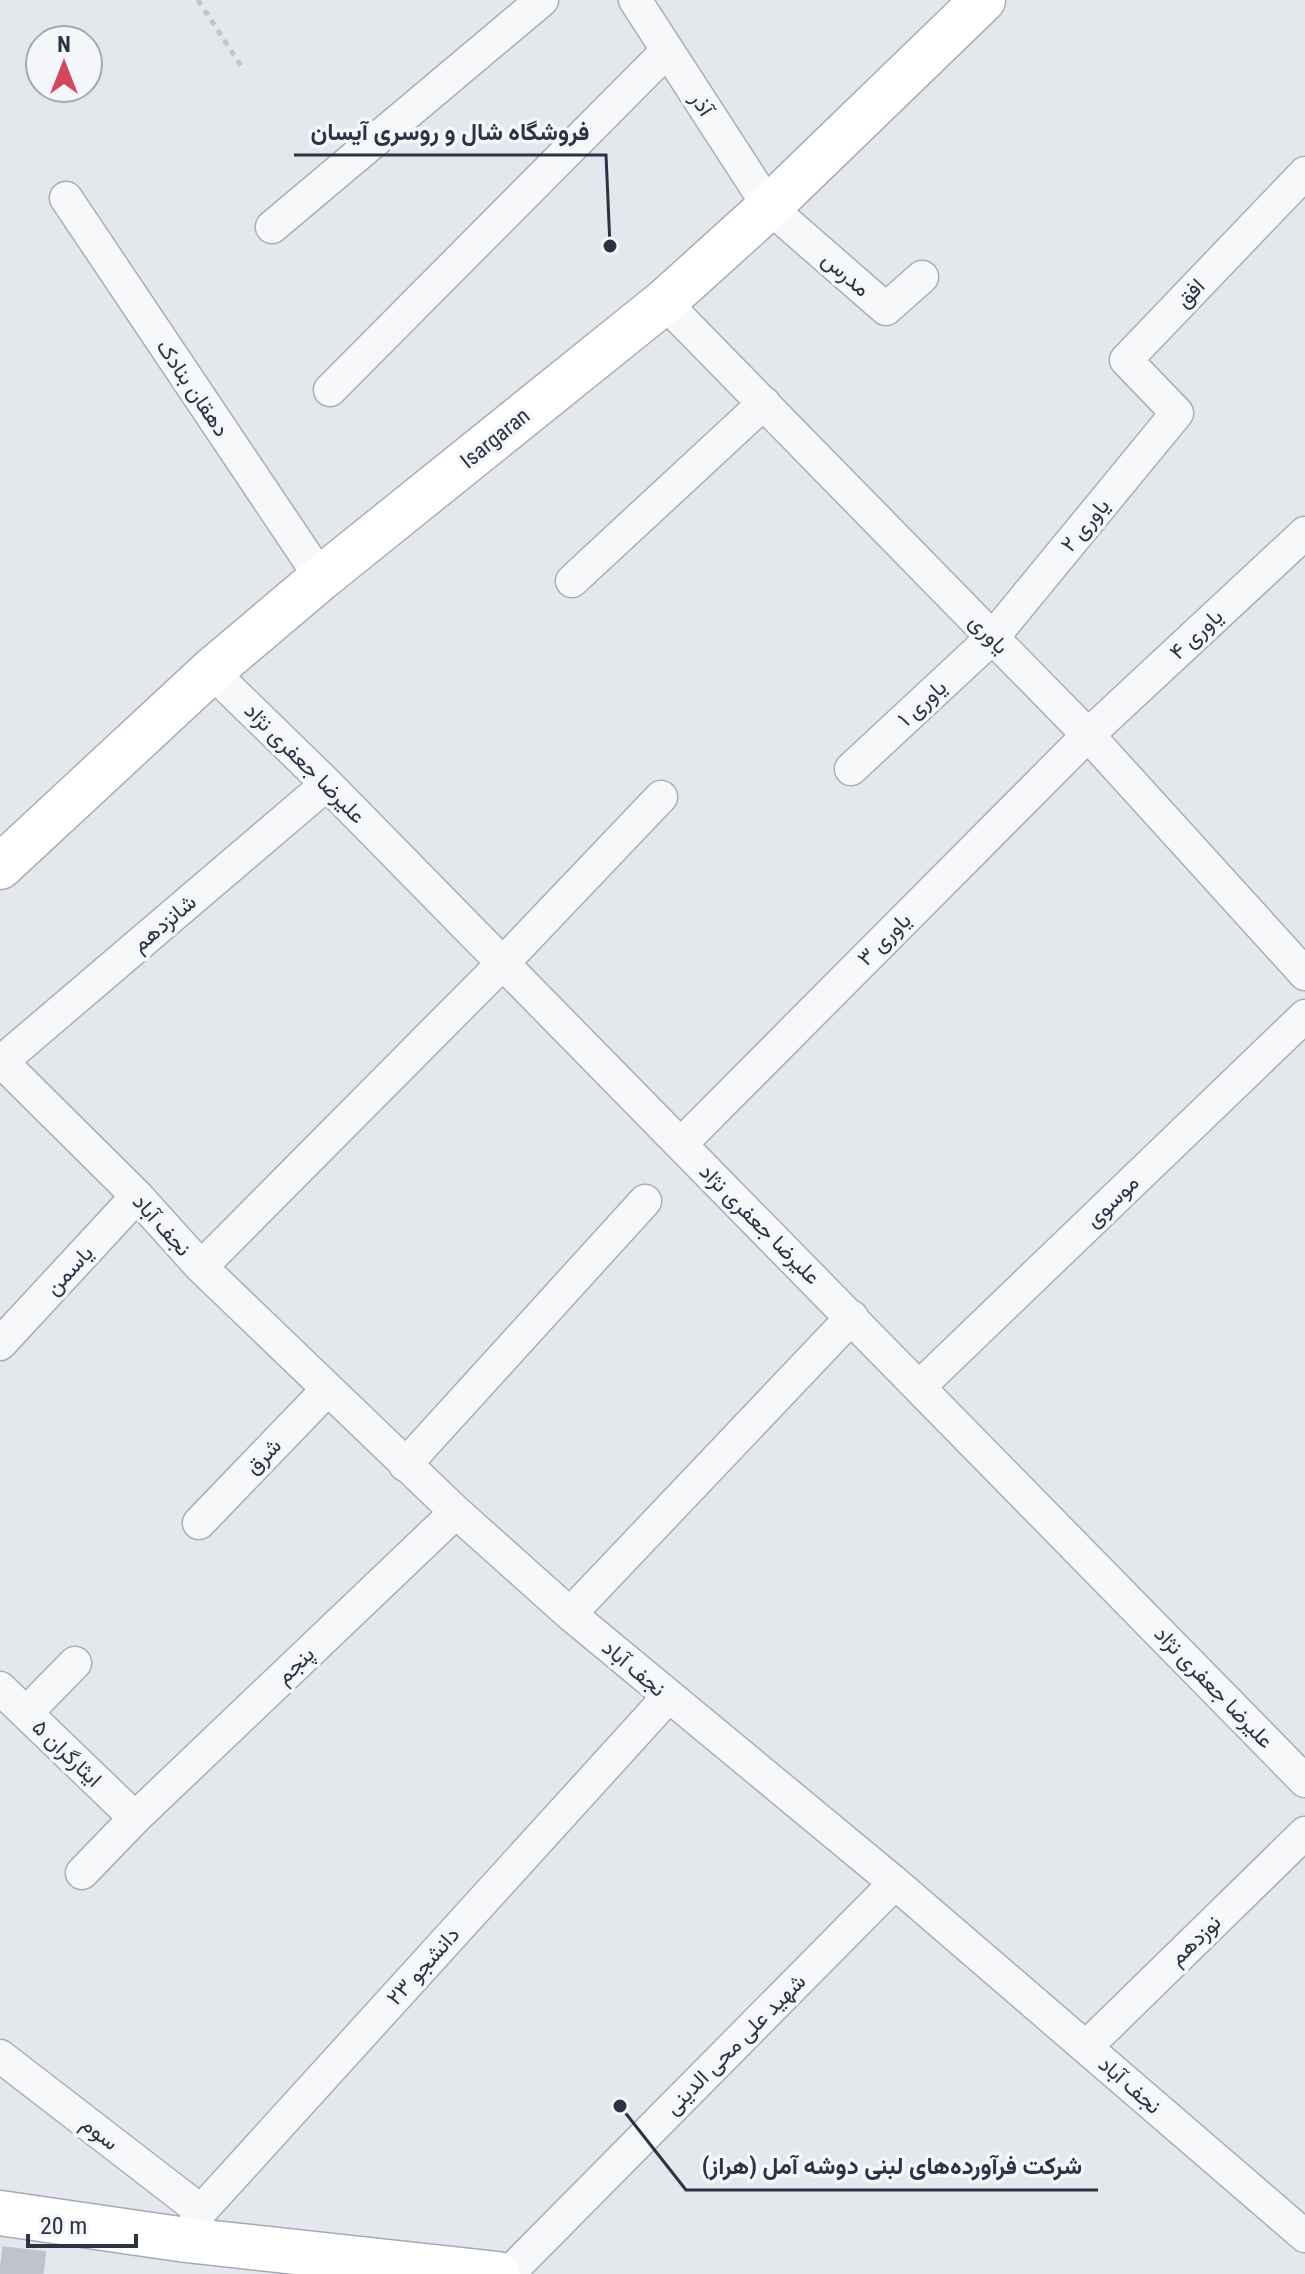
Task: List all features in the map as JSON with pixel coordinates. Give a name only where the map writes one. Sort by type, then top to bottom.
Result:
[{"type":"main road","name":"Isargaran","points":[[0,867],[211,671],[321,578],[664,302],[769,207],[983,0]]},
{"type":"main road","points":[[0,2213],[193,2226],[498,2274]]},
{"type":"street","points":[[272,227],[542,0]]},
{"type":"street","name":"آذر","points":[[639,2],[667,51],[769,207]]},
{"type":"street","points":[[330,390],[667,51]]},
{"type":"street","name":"افق","points":[[1177,413],[1126,360],[1305,173]]},
{"type":"street","name":"دهقان بنادک","points":[[66,198],[321,578]]},
{"type":"street","name":"مدرس","points":[[769,207],[886,309],[922,277]]},
{"type":"street","name":"یاوری","points":[[664,302],[1088,735],[1305,974]]},
{"type":"street","points":[[572,581],[764,403]]},
{"type":"street","name":"یاوری ۲","points":[[993,637],[1177,413]]},
{"type":"street","name":"یاوری ۴","points":[[1088,735],[1305,533]]},
{"type":"street","name":"یاوری ۱","points":[[851,769],[993,637]]},
{"type":"street","name":"علیرضا جعفری نژاد","points":[[211,671],[327,784],[919,1387],[1301,1768]]},
{"type":"street","name":"یاوری ۳","points":[[681,1144],[1088,735]]},
{"type":"street","name":"شانزدهم","points":[[0,1061],[327,784]]},
{"type":"street","points":[[201,1267],[503,963],[661,797]]},
{"type":"street","name":"موسوی","points":[[919,1387],[1305,1016]]},
{"type":"street","name":"نجف آباد","points":[[0,1061],[137,1196],[201,1267],[456,1512],[570,1614],[895,1883],[1305,2236]]},
{"type":"street","name":"یاسمن","points":[[0,1344],[137,1196]]},
{"type":"street","points":[[405,1465],[645,1201]]},
{"type":"street","points":[[570,1614],[852,1317]]},
{"type":"street","name":"شرق","points":[[199,1523],[328,1389]]},
{"type":"street","name":"پنجم","points":[[82,1873],[135,1818],[456,1512]]},
{"type":"street","points":[[26,1713],[75,1663]]},
{"type":"street","name":"ایثارگران ۵","points":[[0,1688],[135,1818]]},
{"type":"street","name":"دانشجو ۲۳","points":[[193,2226],[668,1697]]},
{"type":"street","name":"نوزدهم","points":[[1086,2047],[1305,1833]]},
{"type":"street","name":"شهید علی محی الدینی","points":[[508,2274],[895,1883]]},
{"type":"street","name":"سوم","points":[[0,2056],[193,2226]]},
{"type":"path","points":[[198,0],[241,66]]},
{"type":"tunnel","points":[[0,2268],[52,2274]]},
{"type":"place","name":"فروشگاه شال و روسری آیسان","points":[[610,246]]},
{"type":"place","name":"شرکت فرآورده‌های لبنی دوشه آمل (هراز)","points":[[620,2106]]}]
